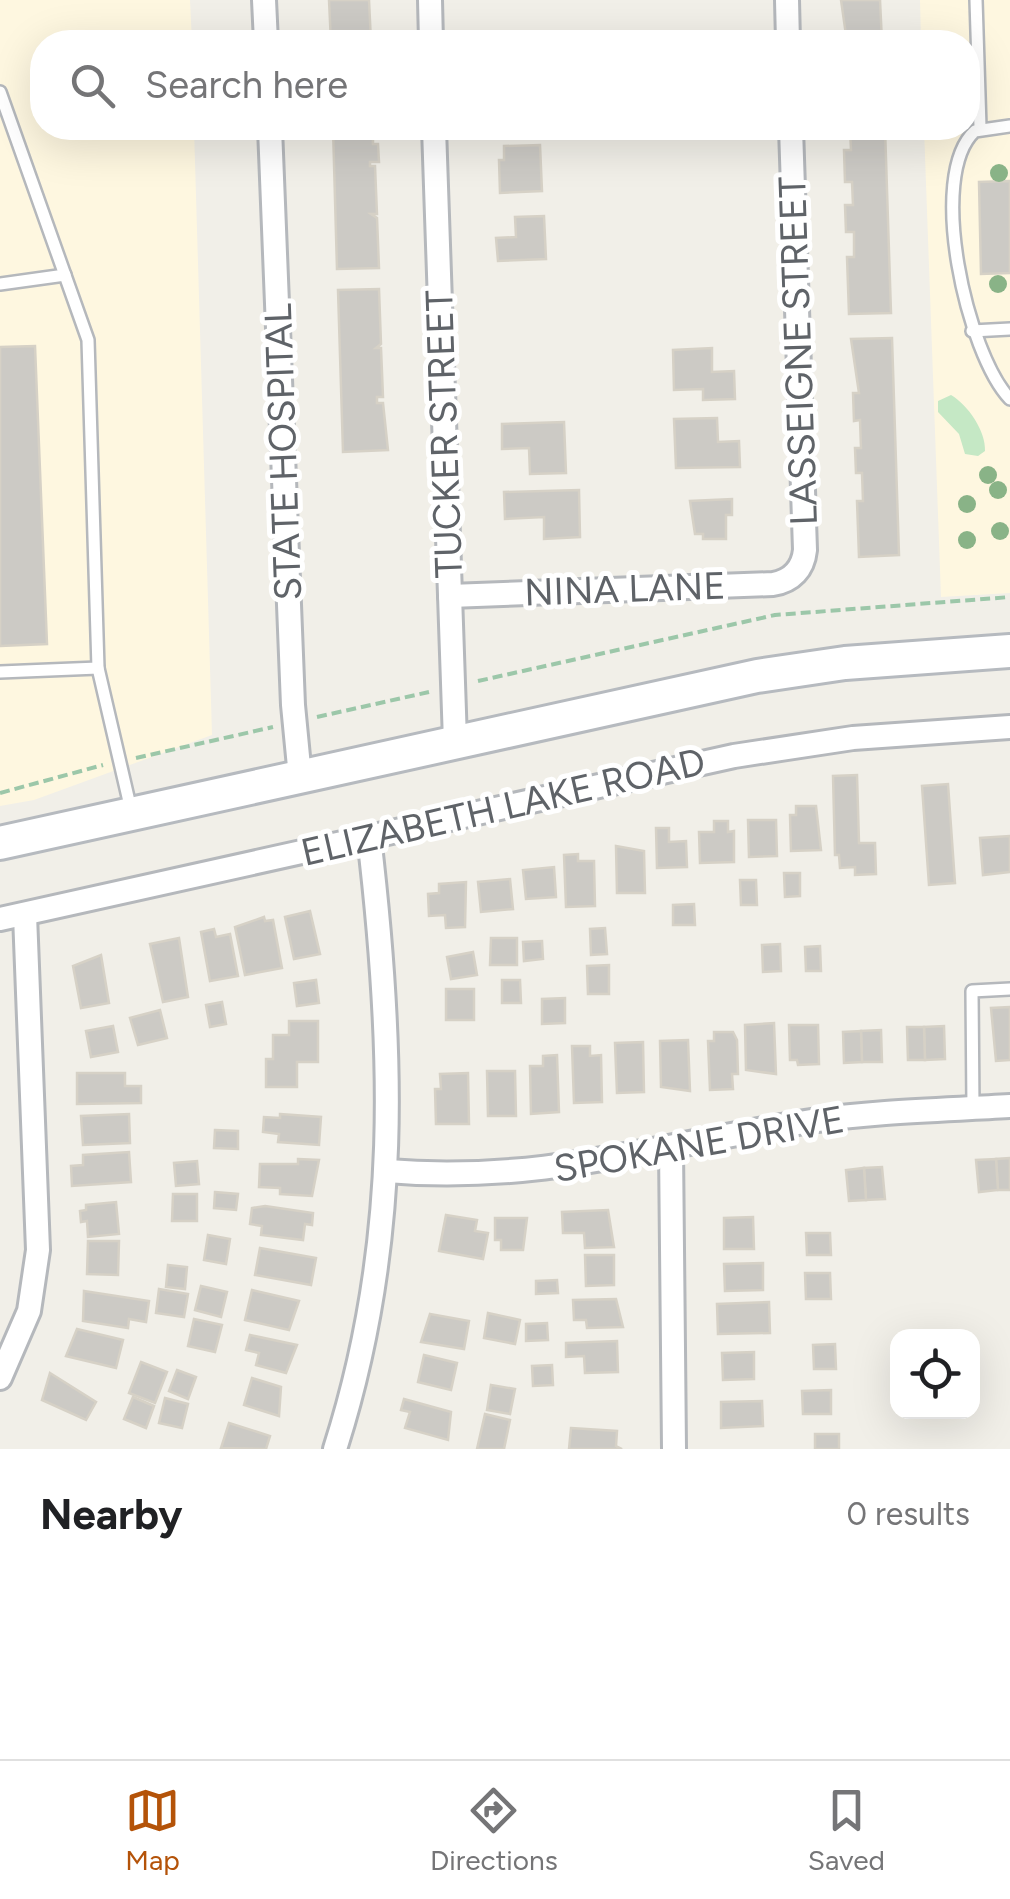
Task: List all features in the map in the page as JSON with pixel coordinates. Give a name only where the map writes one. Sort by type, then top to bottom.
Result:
[{"type":"main road","name":"ELIZABETH LAKE ROAD","points":[[0,843],[786,671],[1010,651]]},
{"type":"street","points":[[264,0],[265,30]]},
{"type":"street","points":[[430,0],[431,30]]},
{"type":"street","points":[[786,0],[787,30]]},
{"type":"street","name":"STATE HOSPITAL","points":[[271,140],[300,777]]},
{"type":"street","name":"TUCKER STREET","points":[[434,140],[456,741]]},
{"type":"street","name":"LASSEIGNE STREET","points":[[791,140],[805,550],[797,572]]},
{"type":"street","name":"NINA LANE","points":[[450,596],[773,584],[797,572]]},
{"type":"street","name":"ELIZABETH LAKE ROAD","points":[[0,919],[770,750],[897,733],[1010,726]]},
{"type":"street","points":[[335,1449],[366,1329],[387,1171],[389,1038],[369,837]]},
{"type":"street","points":[[0,1378],[29,1311],[38,1250],[25,914]]},
{"type":"street","name":"SPOKANE DRIVE","points":[[387,1171],[506,1175],[811,1121],[1010,1106]]},
{"type":"street","points":[[670,1148],[674,1449]]},
{"type":"lane","points":[[976,0],[977,30]]},
{"type":"lane","points":[[0,92],[88,340],[98,668],[132,814]]},
{"type":"lane","points":[[980,127],[1010,126]]},
{"type":"lane","points":[[0,140],[16,138]]},
{"type":"lane","points":[[967,140],[955,164],[956,247],[972,331],[988,370],[1010,398]]},
{"type":"lane","points":[[0,284],[65,275]]},
{"type":"lane","points":[[972,331],[1010,329]]},
{"type":"lane","points":[[0,672],[98,668]]},
{"type":"lane","points":[[973,1108],[972,992],[1010,989]]},
{"type":"path","points":[[0,793],[120,761],[775,615],[1010,597]]},
{"type":"shaded area","points":[[0,0],[190,0],[191,30],[30,30],[30,140],[194,140],[212,735],[34,800],[0,806]]},
{"type":"shaded area","points":[[920,0],[1010,0],[1010,593],[941,597],[924,140],[980,140],[980,30],[921,30]]},
{"type":"green space","points":[[951,395],[979,427],[985,451],[978,456],[965,454],[959,434],[938,412],[938,401]]},
{"type":"building","points":[[329,0],[369,0],[370,30],[330,30]]},
{"type":"building","points":[[841,0],[880,0],[881,30],[845,30]]},
{"type":"building","points":[[333,140],[373,140],[373,144],[378,144],[379,162],[370,162],[370,166],[375,166],[377,214],[371,214],[377,218],[379,268],[337,269]]},
{"type":"building","points":[[851,140],[885,140],[891,313],[849,314],[847,257],[854,257],[854,232],[846,232],[845,205],[853,205],[852,182],[845,182],[844,150],[851,150]]},
{"type":"building","points":[[540,145],[542,191],[500,193],[499,160],[504,160],[504,146]]},
{"type":"building","points":[[1010,181],[1010,273],[981,274],[979,182]]},
{"type":"building","points":[[544,216],[546,259],[498,261],[496,238],[516,237],[515,217]]},
{"type":"building","points":[[379,289],[381,344],[376,348],[381,348],[383,397],[377,397],[377,403],[383,403],[388,450],[343,452],[338,290]]},
{"type":"building","points":[[892,338],[899,555],[859,557],[857,501],[863,501],[862,473],[856,473],[855,448],[861,448],[860,420],[854,421],[853,393],[859,393],[851,339]]},
{"type":"building","points":[[35,346],[47,644],[0,646],[0,347]]},
{"type":"building","points":[[712,348],[712,372],[734,371],[735,399],[703,400],[703,389],[674,390],[673,350]]},
{"type":"building","points":[[717,418],[718,442],[739,441],[740,467],[676,468],[674,419]]},
{"type":"building","points":[[564,422],[566,473],[530,474],[529,448],[502,449],[502,424]]},
{"type":"building","points":[[579,490],[580,537],[544,539],[544,517],[505,519],[504,492]]},
{"type":"building","points":[[732,499],[732,515],[726,515],[726,539],[703,539],[703,534],[695,534],[690,501]]},
{"type":"building","points":[[857,775],[859,843],[875,843],[876,874],[855,875],[855,867],[840,868],[839,855],[835,855],[833,776]]},
{"type":"building","points":[[948,784],[955,883],[929,885],[922,786]]},
{"type":"building","points":[[796,806],[816,806],[821,850],[791,851],[790,815],[796,815]]},
{"type":"building","points":[[748,820],[776,820],[777,856],[749,857]]},
{"type":"building","points":[[714,821],[728,821],[728,832],[734,831],[734,862],[700,863],[699,832],[714,832]]},
{"type":"building","points":[[656,828],[669,828],[669,842],[686,841],[687,867],[657,868]]},
{"type":"building","points":[[1010,836],[1010,872],[983,875],[980,838]]},
{"type":"building","points":[[616,846],[644,851],[645,893],[617,893]]},
{"type":"building","points":[[578,854],[578,861],[594,861],[595,906],[566,907],[564,855]]},
{"type":"building","points":[[554,867],[556,897],[526,899],[523,870]]},
{"type":"building","points":[[784,873],[800,873],[800,896],[785,897]]},
{"type":"building","points":[[510,879],[513,909],[481,912],[478,882]]},
{"type":"building","points":[[740,880],[756,880],[757,905],[741,905]]},
{"type":"building","points":[[466,882],[465,927],[446,928],[445,915],[429,916],[428,894],[439,893],[439,884]]},
{"type":"building","points":[[694,904],[695,925],[673,925],[673,905]]},
{"type":"building","points":[[310,911],[320,954],[294,959],[285,917]]},
{"type":"building","points":[[264,917],[265,921],[273,920],[282,968],[245,975],[235,927]]},
{"type":"building","points":[[605,928],[607,954],[591,955],[590,929]]},
{"type":"building","points":[[214,929],[216,937],[230,934],[238,976],[210,981],[201,932]]},
{"type":"building","points":[[179,938],[188,997],[163,1002],[150,944]]},
{"type":"building","points":[[491,938],[517,938],[517,965],[490,965]]},
{"type":"building","points":[[542,941],[543,959],[524,961],[523,942]]},
{"type":"building","points":[[780,944],[781,971],[763,972],[762,945]]},
{"type":"building","points":[[820,946],[821,971],[806,971],[805,947]]},
{"type":"building","points":[[473,952],[477,975],[451,979],[447,957]]},
{"type":"building","points":[[101,955],[109,1003],[81,1008],[73,966]]},
{"type":"building","points":[[609,965],[609,994],[588,994],[587,966]]},
{"type":"building","points":[[316,980],[319,1003],[297,1006],[294,983]]},
{"type":"building","points":[[502,980],[520,980],[521,1003],[502,1003]]},
{"type":"building","points":[[446,989],[474,989],[474,1020],[446,1020]]},
{"type":"building","points":[[565,998],[565,1023],[542,1024],[542,999]]},
{"type":"building","points":[[222,1002],[226,1024],[210,1027],[206,1005]]},
{"type":"building","points":[[1010,1007],[1010,1060],[996,1061],[991,1008]]},
{"type":"building","points":[[160,1010],[167,1038],[138,1045],[130,1018]]},
{"type":"building","points":[[289,1021],[318,1021],[318,1062],[297,1062],[297,1087],[266,1087],[266,1059],[273,1059],[273,1035],[289,1035]]},
{"type":"building","points":[[774,1023],[776,1074],[746,1070],[745,1025]]},
{"type":"building","points":[[789,1025],[818,1025],[819,1064],[798,1065],[797,1060],[790,1060]]},
{"type":"building","points":[[113,1026],[118,1052],[91,1057],[86,1031]]},
{"type":"building","points":[[944,1026],[945,1059],[925,1060],[924,1027]]},
{"type":"building","points":[[907,1027],[924,1027],[925,1060],[908,1060]]},
{"type":"building","points":[[881,1030],[882,1062],[862,1062],[861,1031]]},
{"type":"building","points":[[861,1031],[862,1062],[844,1063],[843,1032]]},
{"type":"building","points":[[714,1032],[733,1032],[737,1040],[738,1074],[732,1074],[733,1089],[710,1090],[708,1041],[714,1041]]},
{"type":"building","points":[[688,1040],[690,1091],[661,1087],[660,1041]]},
{"type":"building","points":[[643,1042],[644,1092],[617,1093],[615,1043]]},
{"type":"building","points":[[572,1046],[590,1046],[590,1056],[601,1055],[602,1102],[574,1103]]},
{"type":"building","points":[[557,1055],[559,1112],[531,1114],[530,1066],[543,1066],[543,1056]]},
{"type":"building","points":[[487,1071],[515,1071],[516,1116],[488,1116]]},
{"type":"building","points":[[77,1073],[125,1073],[125,1086],[141,1086],[141,1103],[77,1104]]},
{"type":"building","points":[[468,1073],[469,1124],[436,1124],[435,1089],[441,1089],[440,1074]]},
{"type":"building","points":[[129,1114],[130,1143],[83,1145],[81,1116]]},
{"type":"building","points":[[280,1114],[321,1117],[319,1145],[278,1142],[279,1134],[263,1132],[264,1117],[280,1118]]},
{"type":"building","points":[[215,1130],[238,1131],[238,1149],[214,1148]]},
{"type":"building","points":[[129,1152],[131,1182],[72,1186],[71,1166],[83,1165],[83,1155]]},
{"type":"building","points":[[1010,1158],[1010,1190],[998,1190],[996,1159]]},
{"type":"building","points":[[298,1159],[319,1160],[312,1196],[280,1194],[280,1188],[259,1187],[260,1164],[298,1164]]},
{"type":"building","points":[[996,1159],[998,1190],[979,1192],[976,1160]]},
{"type":"building","points":[[197,1161],[199,1184],[176,1186],[174,1163]]},
{"type":"building","points":[[882,1167],[885,1199],[866,1200],[864,1168]]},
{"type":"building","points":[[864,1168],[866,1200],[849,1201],[846,1170]]},
{"type":"building","points":[[215,1192],[238,1194],[236,1210],[214,1208]]},
{"type":"building","points":[[173,1194],[197,1194],[197,1221],[172,1221]]},
{"type":"building","points":[[116,1202],[119,1234],[88,1237],[87,1221],[81,1222],[80,1211],[86,1210],[86,1205]]},
{"type":"building","points":[[265,1206],[313,1213],[312,1225],[305,1224],[303,1240],[261,1235],[262,1226],[250,1224],[252,1208]]},
{"type":"building","points":[[608,1210],[614,1247],[585,1248],[584,1233],[563,1233],[562,1212]]},
{"type":"building","points":[[446,1215],[477,1220],[475,1231],[488,1233],[483,1259],[439,1251]]},
{"type":"building","points":[[753,1217],[754,1249],[724,1249],[724,1218]]},
{"type":"building","points":[[495,1218],[527,1218],[523,1250],[501,1250],[501,1240],[495,1240]]},
{"type":"building","points":[[806,1233],[830,1233],[831,1255],[807,1255]]},
{"type":"building","points":[[208,1235],[230,1239],[226,1264],[204,1260]]},
{"type":"building","points":[[88,1241],[119,1241],[118,1275],[87,1274]]},
{"type":"building","points":[[260,1248],[316,1258],[311,1285],[255,1275]]},
{"type":"building","points":[[585,1255],[614,1255],[614,1285],[586,1286]]},
{"type":"building","points":[[763,1263],[763,1290],[725,1291],[724,1264]]},
{"type":"building","points":[[168,1265],[187,1267],[185,1289],[166,1287]]},
{"type":"building","points":[[805,1273],[830,1273],[831,1299],[806,1299]]},
{"type":"building","points":[[557,1280],[558,1293],[536,1294],[536,1281]]},
{"type":"building","points":[[201,1286],[227,1292],[221,1317],[195,1310]]},
{"type":"building","points":[[159,1289],[188,1294],[184,1317],[156,1313]]},
{"type":"building","points":[[252,1290],[299,1301],[289,1330],[245,1320]]},
{"type":"building","points":[[84,1291],[149,1301],[146,1322],[129,1319],[128,1328],[83,1321]]},
{"type":"building","points":[[616,1299],[623,1327],[587,1328],[586,1320],[574,1320],[573,1300]]},
{"type":"building","points":[[769,1302],[770,1333],[718,1334],[717,1304]]},
{"type":"building","points":[[488,1313],[520,1320],[515,1344],[484,1338]]},
{"type":"building","points":[[430,1314],[469,1321],[464,1349],[421,1342]]},
{"type":"building","points":[[194,1319],[222,1325],[215,1352],[188,1346]]},
{"type":"building","points":[[547,1323],[548,1340],[526,1341],[526,1324]]},
{"type":"building","points":[[77,1329],[123,1340],[116,1368],[66,1356]]},
{"type":"building","points":[[250,1335],[297,1345],[286,1373],[256,1365],[259,1353],[246,1350]]},
{"type":"building","points":[[617,1341],[618,1372],[585,1373],[584,1356],[566,1357],[566,1343]]},
{"type":"building","points":[[835,1344],[836,1369],[814,1369],[813,1345]]},
{"type":"building","points":[[754,1352],[754,1379],[723,1380],[722,1353]]},
{"type":"building","points":[[424,1355],[457,1363],[451,1390],[418,1382]]},
{"type":"building","points":[[141,1362],[167,1372],[155,1403],[129,1393]]},
{"type":"building","points":[[552,1365],[553,1385],[533,1386],[532,1366]]},
{"type":"building","points":[[177,1370],[196,1377],[188,1399],[169,1391]]},
{"type":"building","points":[[50,1373],[96,1402],[86,1420],[42,1400]]},
{"type":"building","points":[[252,1378],[281,1387],[279,1416],[244,1405]]},
{"type":"building","points":[[491,1385],[515,1389],[510,1414],[487,1410]]},
{"type":"building","points":[[831,1390],[831,1414],[803,1414],[802,1391]]},
{"type":"building","points":[[133,1397],[154,1406],[146,1428],[124,1419]]},
{"type":"building","points":[[165,1398],[188,1404],[182,1428],[159,1423]]},
{"type":"building","points":[[404,1399],[451,1412],[448,1440],[405,1428],[410,1412],[401,1410]]},
{"type":"building","points":[[762,1401],[763,1426],[721,1428],[721,1402]]},
{"type":"building","points":[[485,1414],[510,1420],[504,1449],[477,1449]]},
{"type":"building","points":[[229,1423],[270,1436],[266,1449],[221,1448]]},
{"type":"building","points":[[571,1428],[617,1431],[616,1446],[622,1449],[569,1449]]},
{"type":"building","points":[[815,1434],[839,1434],[839,1449],[815,1449]]}]
